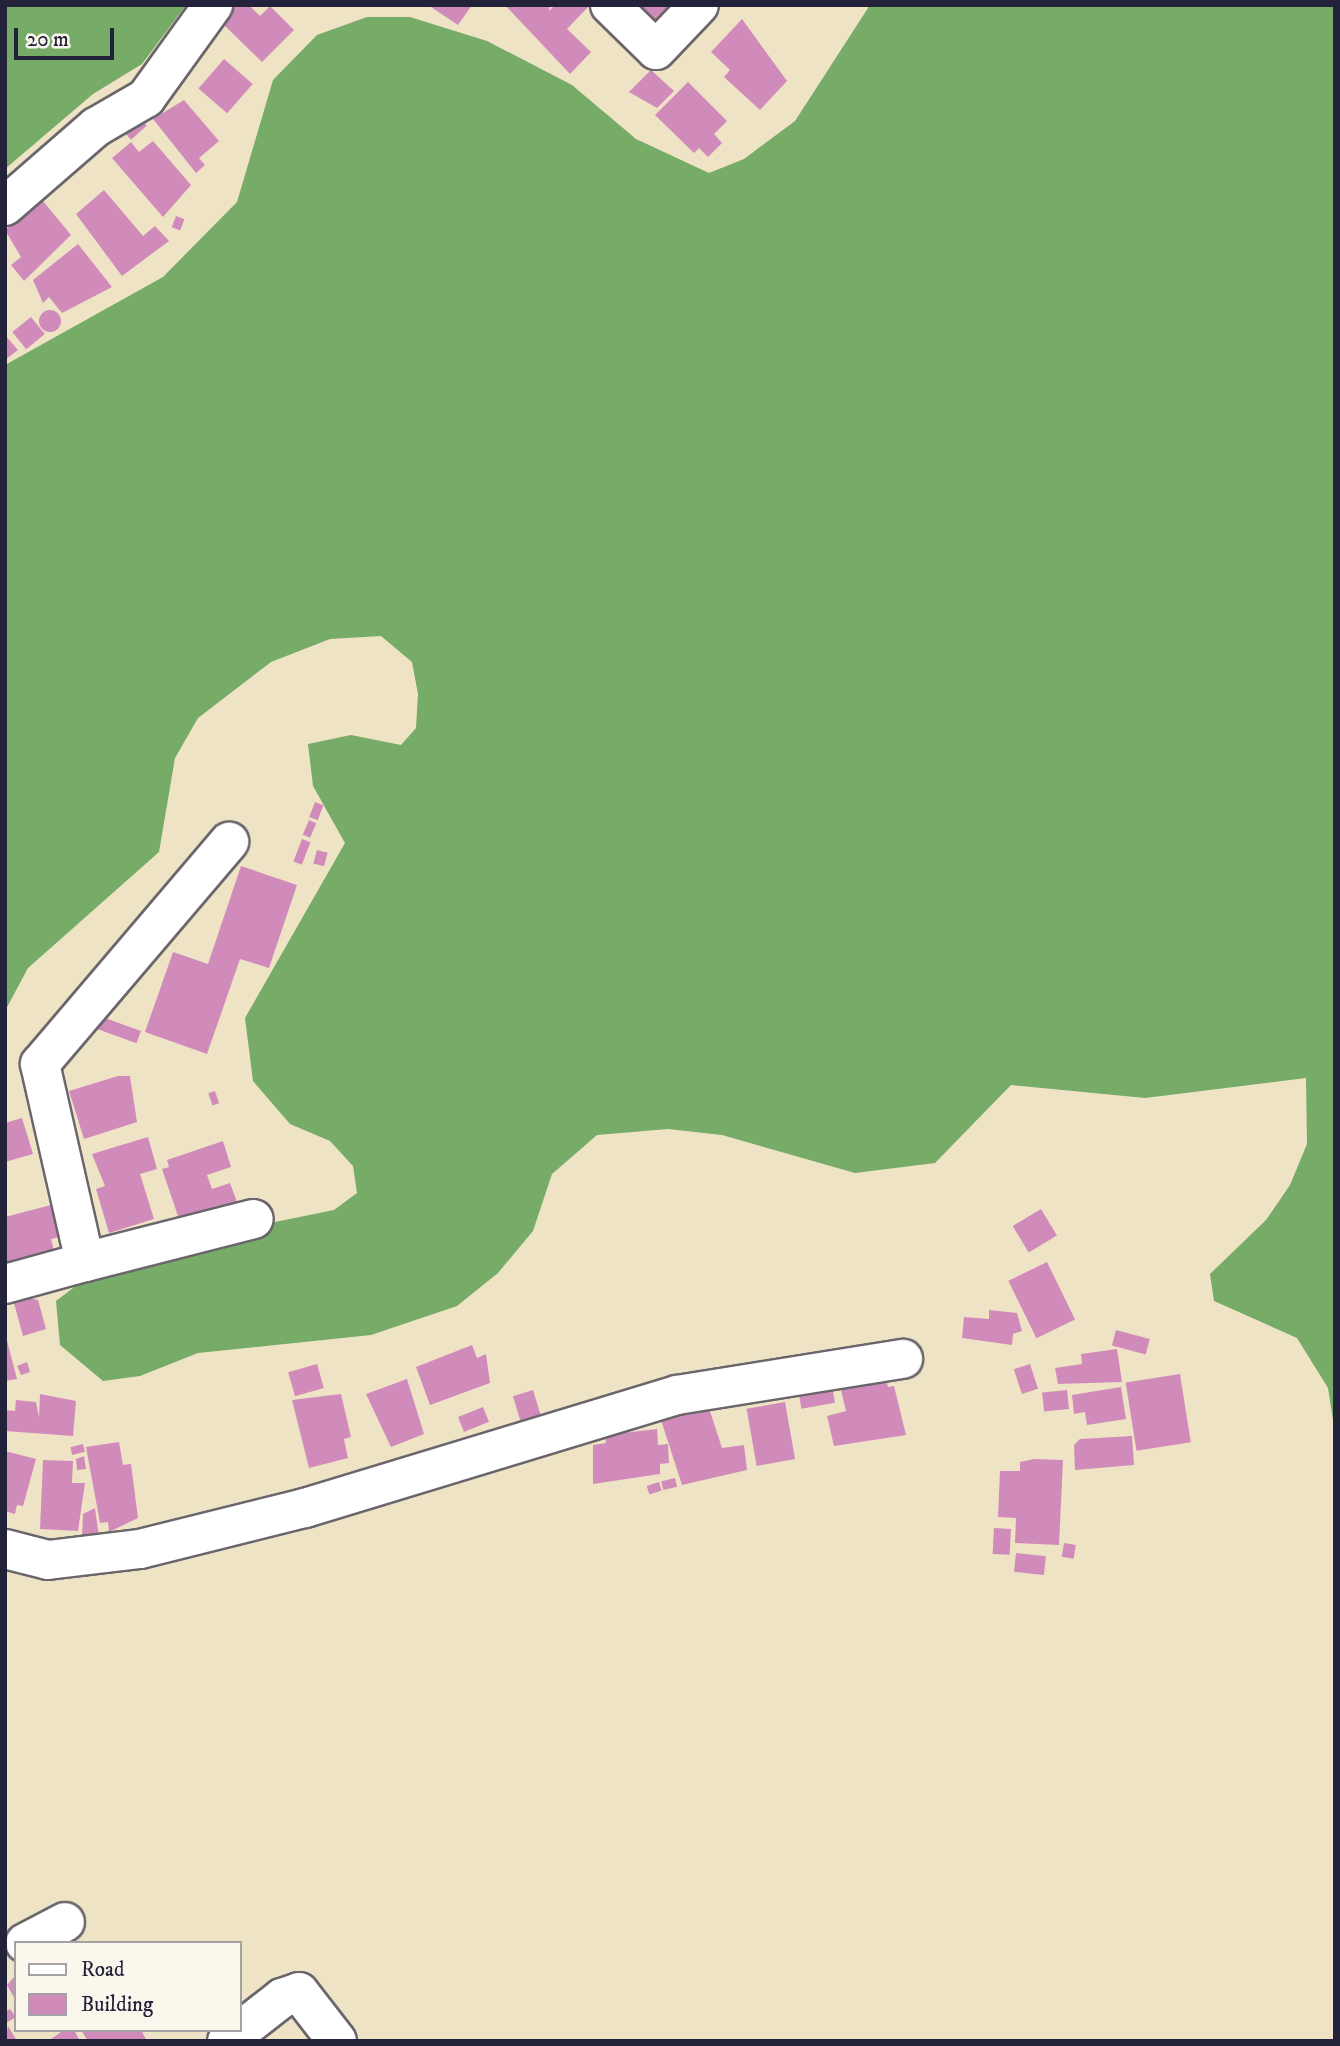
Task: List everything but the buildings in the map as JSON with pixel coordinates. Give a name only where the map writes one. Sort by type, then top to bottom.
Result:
[{"type":"street","points":[[5,206],[96,127],[146,99],[213,5]]},
{"type":"street","points":[[610,5],[656,50],[699,5]]},
{"type":"street","points":[[85,1262],[40,1064],[229,842]]},
{"type":"street","points":[[5,1284],[254,1219]]},
{"type":"street","points":[[5,1549],[48,1560],[140,1549],[305,1508],[677,1395],[902,1359]]},
{"type":"street","points":[[29,1941],[65,1922]]},
{"type":"street","points":[[242,2030],[282,1998],[299,1993],[337,2041]]},
{"type":"green space","points":[[5,5],[186,5],[142,64],[93,94],[5,169]]},
{"type":"green space","points":[[870,5],[1335,5],[1335,1433],[1328,1388],[1297,1338],[1214,1301],[1210,1274],[1266,1220],[1290,1185],[1307,1144],[1306,1078],[1145,1098],[1011,1085],[935,1163],[855,1173],[722,1135],[668,1129],[597,1135],[552,1174],[533,1231],[498,1273],[457,1306],[371,1335],[198,1353],[140,1376],[103,1381],[60,1345],[56,1301],[94,1272],[225,1232],[334,1210],[357,1193],[353,1166],[330,1141],[290,1124],[253,1081],[245,1018],[345,843],[313,786],[308,744],[351,735],[401,745],[416,728],[418,694],[412,662],[381,636],[330,639],[271,662],[198,718],[175,758],[159,852],[28,968],[5,1011],[5,365],[163,277],[237,202],[273,80],[317,35],[367,17],[410,17],[487,41],[572,85],[636,139],[709,173],[744,159],[795,121]]}]
